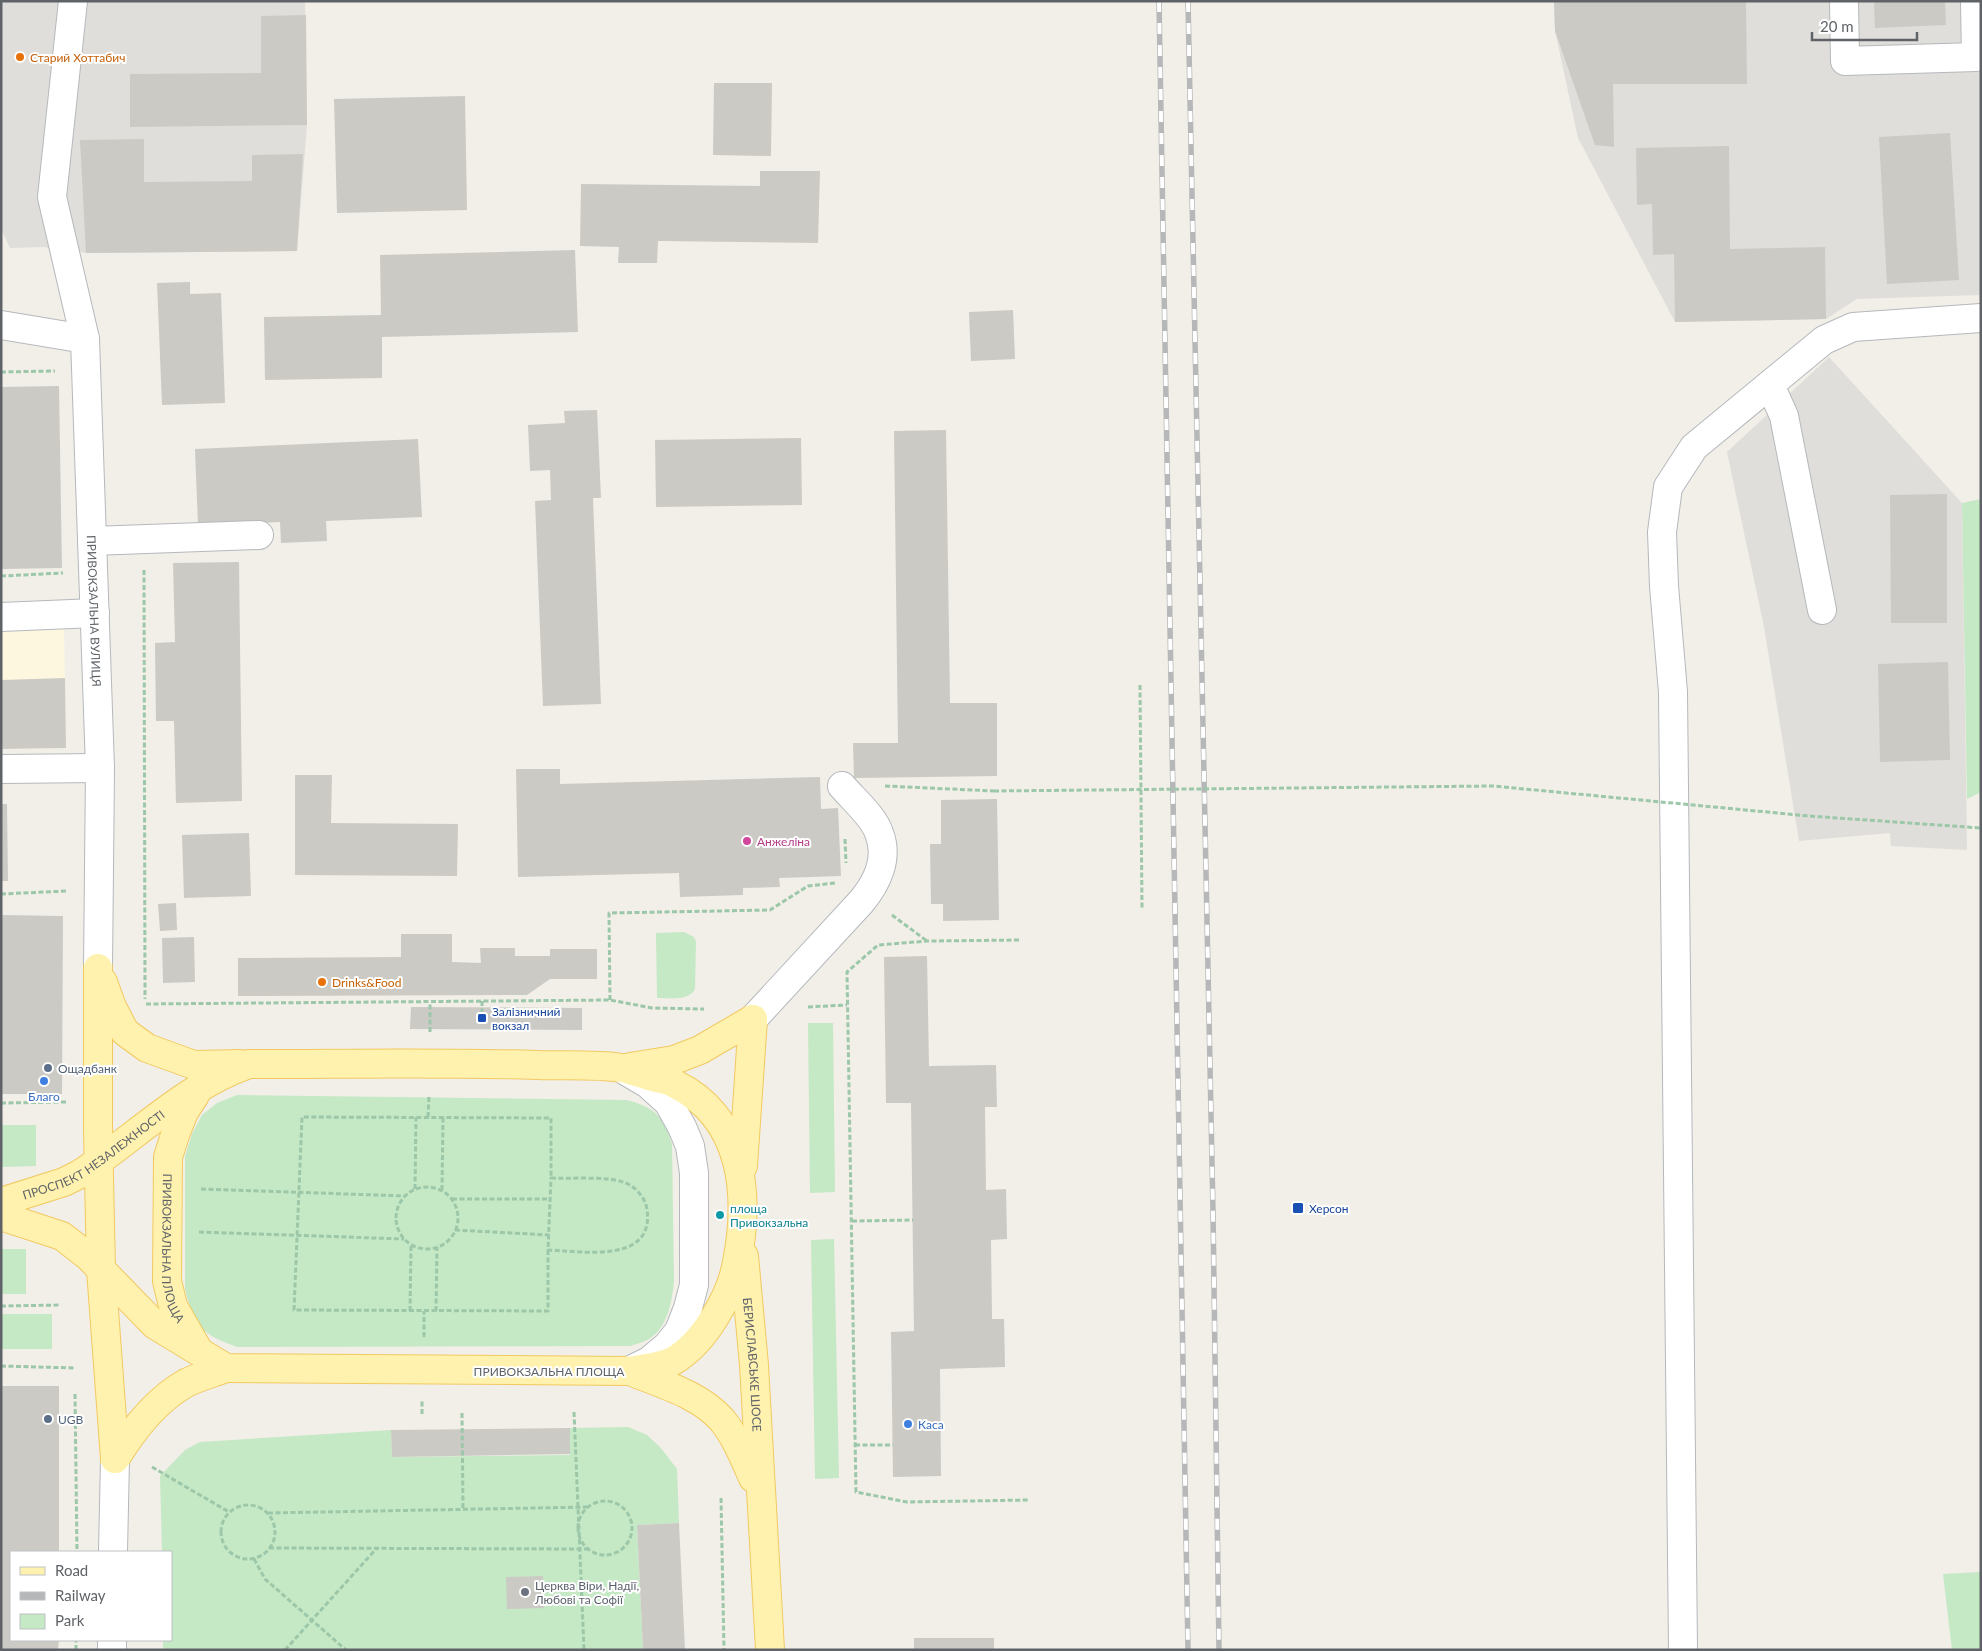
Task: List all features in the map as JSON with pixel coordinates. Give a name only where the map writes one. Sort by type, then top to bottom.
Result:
[{"type":"main road","points":[[98,968],[125,1032],[147,1048],[194,1065],[248,1064]]},
{"type":"main road","points":[[98,968],[101,1270],[115,1459]]},
{"type":"main road","points":[[622,1068],[674,1060],[700,1050],[753,1019]]},
{"type":"main road","points":[[742,1185],[753,1019]]},
{"type":"main road","name":"ПРИВОКЗАЛЬНА ПЛОЩА","points":[[248,1064],[500,1064],[622,1068],[675,1083],[702,1102],[723,1124],[736,1155],[742,1185],[742,1235],[737,1266],[728,1293],[703,1334],[672,1361],[630,1371],[226,1368],[200,1352],[186,1331],[173,1306],[167,1281],[168,1157],[191,1094],[230,1071],[248,1064]]},
{"type":"main road","name":"ПРОСПЕКТ НЕЗАЛЕЖНОСТІ","points":[[1,1202],[64,1182],[99,1162],[191,1094]]},
{"type":"main road","points":[[1,1216],[62,1236],[89,1257],[155,1325],[200,1352]]},
{"type":"main road","name":"БЕРИСЛАВСЬКЕ ШОСЕ","points":[[742,1235],[754,1365],[770,1650]]},
{"type":"main road","points":[[115,1459],[141,1422],[166,1398],[187,1383],[226,1368]]},
{"type":"main road","name":"БЕРИСЛАВСЬКЕ ШОСЕ","points":[[630,1371],[689,1396],[706,1406],[722,1420],[740,1447],[760,1495]]},
{"type":"street","name":"ПРИВОКЗАЛЬНА ВУЛИЦЯ","points":[[73,1],[52,196],[85,339],[100,768],[98,968]]},
{"type":"street","points":[[1844,1],[1846,61],[1976,57],[1975,1]]},
{"type":"street","points":[[1683,1650],[1673,692],[1664,586],[1662,532],[1668,487],[1694,447],[1824,340],[1853,327],[1981,318]]},
{"type":"street","points":[[1,325],[85,339]]},
{"type":"street","points":[[1770,385],[1784,416],[1822,610]]},
{"type":"street","points":[[92,541],[259,536]]},
{"type":"street","points":[[1,617],[95,614]]},
{"type":"street","points":[[1,769],[100,768]]},
{"type":"street","points":[[753,1019],[861,902],[872,888],[880,871],[882,849],[879,832],[871,819],[842,786]]},
{"type":"street","points":[[622,1068],[648,1084],[668,1102],[690,1146],[694,1173],[694,1284],[688,1308],[679,1331],[666,1346],[649,1361],[630,1371]]},
{"type":"street","points":[[113,1551],[115,1459]]},
{"type":"path","points":[[1,372],[58,371]]},
{"type":"path","points":[[144,539],[145,1004]]},
{"type":"path","points":[[1,576],[93,572]]},
{"type":"path","points":[[1140,685],[1142,908]]},
{"type":"path","points":[[842,786],[847,872]]},
{"type":"path","points":[[878,786],[994,791],[1493,786],[1810,816],[1981,828]]},
{"type":"path","points":[[117,1016],[145,1004],[610,1000],[609,913],[770,910],[808,886],[838,882]]},
{"type":"path","points":[[1,894],[100,890]]},
{"type":"path","points":[[1019,940],[928,941],[878,945],[847,972],[855,1445],[856,1492],[907,1502],[1029,1500]]},
{"type":"path","points":[[482,1001],[482,1018]]},
{"type":"path","points":[[1,1103],[67,1102]]},
{"type":"path","points":[[302,1117],[443,1117],[551,1118],[548,1311],[294,1310],[302,1117]]},
{"type":"path","points":[[414,1189],[416,1117]]},
{"type":"path","points":[[442,1190],[443,1117]]},
{"type":"path","points":[[548,1250],[611,1252],[622,1250],[632,1246],[640,1238],[646,1228],[648,1217],[647,1206],[642,1196],[634,1187],[622,1182],[551,1178]]},
{"type":"path","points":[[428,1186],[442,1190],[452,1199],[458,1212],[455,1230],[451,1238],[437,1247],[419,1248],[411,1245],[399,1232],[396,1215],[397,1206],[414,1189],[428,1186]]},
{"type":"path","points":[[194,1189],[405,1196]]},
{"type":"path","points":[[452,1199],[550,1199]]},
{"type":"path","points":[[852,1221],[912,1220]]},
{"type":"path","points":[[455,1230],[549,1234]]},
{"type":"path","points":[[192,1232],[404,1239]]},
{"type":"path","points":[[410,1311],[411,1245]]},
{"type":"path","points":[[436,1311],[437,1247]]},
{"type":"path","points":[[1,1306],[61,1305]]},
{"type":"path","points":[[1,1366],[75,1367],[75,1377]]},
{"type":"path","points":[[75,1386],[77,1551]]},
{"type":"path","points":[[574,1412],[584,1650]]},
{"type":"path","points":[[462,1413],[463,1509]]},
{"type":"path","points":[[855,1445],[893,1445]]},
{"type":"path","points":[[152,1467],[229,1512]]},
{"type":"path","points":[[721,1498],[724,1650]]},
{"type":"path","points":[[268,1513],[588,1507],[605,1501],[621,1506],[628,1513],[632,1522],[630,1540],[624,1548],[616,1553],[607,1555],[598,1555],[588,1549],[580,1538],[578,1529],[579,1521],[588,1507]]},
{"type":"path","points":[[253,1505],[268,1513],[274,1521],[275,1530],[274,1540],[270,1548],[254,1559],[237,1556],[224,1544],[221,1536],[222,1527],[229,1512],[236,1507],[253,1505]]},
{"type":"path","points":[[270,1548],[588,1549]]},
{"type":"path","points":[[285,1650],[377,1548]]},
{"type":"path","points":[[254,1559],[265,1579],[346,1650]]},
{"type":"shaded area","points":[[1,1],[305,1],[307,125],[297,251],[86,253],[43,247],[10,248],[1,229]]},
{"type":"shaded area","points":[[1554,1],[1981,1],[1981,295],[1857,299],[1826,319],[1675,322],[1578,138],[1555,31]]},
{"type":"shaded area","points":[[1829,357],[1962,503],[1967,850],[1891,846],[1890,833],[1799,841],[1764,627],[1727,452]]},
{"type":"shaded area","points":[[64,625],[66,748],[1,749],[1,626]]},
{"type":"green space","points":[[1981,499],[1981,792],[1967,799],[1962,503]]},
{"type":"green space","points":[[684,932],[694,937],[696,942],[695,989],[684,997],[657,998],[656,933]]},
{"type":"green space","points":[[808,1023],[833,1023],[835,1192],[810,1193]]},
{"type":"green space","points":[[237,1095],[626,1100],[644,1106],[661,1120],[672,1144],[674,1281],[672,1297],[665,1321],[661,1328],[649,1339],[630,1346],[237,1347],[215,1338],[207,1333],[196,1320],[188,1302],[185,1289],[185,1156],[192,1134],[202,1115],[217,1103]]},
{"type":"green space","points":[[1,1125],[36,1125],[36,1166],[1,1167]]},
{"type":"green space","points":[[834,1239],[839,1478],[815,1479],[811,1240]]},
{"type":"green space","points":[[1,1249],[26,1249],[26,1294],[1,1294]]},
{"type":"green space","points":[[1,1314],[52,1314],[52,1349],[1,1349]]},
{"type":"green space","points":[[628,1427],[647,1435],[660,1447],[677,1469],[679,1523],[637,1525],[643,1650],[163,1650],[163,1641],[172,1641],[172,1551],[162,1551],[160,1476],[185,1450],[200,1442],[391,1430],[392,1457],[570,1455],[570,1428]]},
{"type":"green space","points":[[1981,1572],[1981,1650],[1952,1650],[1943,1574]]},
{"type":"building","points":[[1554,1],[1746,1],[1747,84],[1613,84],[1614,147],[1595,145],[1555,31]]},
{"type":"building","points":[[1874,1],[1945,1],[1946,25],[1875,28]]},
{"type":"building","points":[[306,15],[307,125],[130,127],[130,74],[261,73],[261,16]]},
{"type":"building","points":[[714,83],[772,83],[771,156],[713,155]]},
{"type":"building","points":[[465,96],[467,210],[337,213],[334,99]]},
{"type":"building","points":[[1950,133],[1959,280],[1887,284],[1879,137]]},
{"type":"building","points":[[144,139],[144,182],[252,181],[252,155],[303,154],[297,251],[86,253],[80,140]]},
{"type":"building","points":[[1729,146],[1730,249],[1825,247],[1826,319],[1675,322],[1674,254],[1653,255],[1652,204],[1637,205],[1636,148]]},
{"type":"building","points":[[760,171],[820,171],[818,243],[658,241],[657,263],[618,263],[619,247],[580,246],[581,184],[760,186]]},
{"type":"building","points":[[575,250],[578,332],[382,337],[382,378],[265,380],[264,317],[381,315],[380,255]]},
{"type":"building","points":[[190,282],[190,294],[221,293],[225,403],[162,405],[157,283]]},
{"type":"building","points":[[1013,310],[1015,359],[971,361],[969,312]]},
{"type":"building","points":[[59,386],[62,568],[1,569],[1,387]]},
{"type":"building","points":[[597,410],[601,498],[593,498],[601,704],[543,706],[535,501],[551,500],[550,470],[530,471],[528,425],[565,423],[564,411]]},
{"type":"building","points":[[946,430],[950,703],[997,703],[997,776],[854,778],[853,743],[898,743],[894,431]]},
{"type":"building","points":[[801,438],[802,505],[656,507],[655,440]]},
{"type":"building","points":[[418,439],[422,517],[326,521],[327,541],[281,543],[280,522],[198,526],[195,449]]},
{"type":"building","points":[[1947,494],[1947,623],[1891,623],[1890,495]]},
{"type":"building","points":[[239,562],[242,801],[176,803],[174,721],[156,721],[155,643],[175,642],[173,563]]},
{"type":"building","points":[[1948,662],[1950,760],[1880,762],[1878,664]]},
{"type":"building","points":[[65,678],[66,748],[1,749],[1,680]]},
{"type":"building","points":[[516,769],[560,769],[560,784],[820,777],[821,809],[838,808],[841,876],[779,878],[780,887],[743,888],[743,895],[680,897],[679,873],[518,877]]},
{"type":"building","points":[[295,775],[332,775],[331,823],[458,824],[457,876],[295,875]]},
{"type":"building","points":[[997,799],[999,920],[943,921],[943,904],[931,904],[930,844],[941,844],[941,800]]},
{"type":"building","points":[[1,804],[7,804],[8,881],[1,881]]},
{"type":"building","points":[[249,833],[251,896],[184,898],[182,835]]},
{"type":"building","points":[[176,903],[177,930],[160,931],[158,904]]},
{"type":"building","points":[[1,915],[63,916],[62,1094],[1,1094]]},
{"type":"building","points":[[401,934],[452,934],[452,962],[481,963],[480,948],[515,948],[515,956],[550,956],[550,949],[597,949],[597,979],[550,979],[527,995],[238,996],[238,958],[401,957]]},
{"type":"building","points":[[194,937],[195,982],[163,983],[162,938]]},
{"type":"building","points":[[927,956],[929,1066],[996,1065],[997,1107],[985,1107],[986,1190],[1006,1189],[1007,1239],[991,1240],[992,1319],[1004,1319],[1005,1367],[940,1369],[941,1476],[893,1477],[891,1332],[914,1331],[911,1103],[886,1103],[884,957]]},
{"type":"building","points":[[411,1007],[582,1008],[582,1030],[410,1029]]},
{"type":"building","points":[[1,1386],[59,1386],[59,1551],[10,1551],[10,1641],[59,1641],[58,1650],[1,1650]]},
{"type":"building","points":[[570,1428],[570,1454],[392,1457],[391,1430]]},
{"type":"building","points":[[679,1523],[685,1650],[643,1650],[637,1525]]},
{"type":"building","name":"Церква Віри, Надії, Любові та Софії","points":[[543,1576],[544,1608],[507,1609],[506,1577]]},
{"type":"building","points":[[914,1638],[994,1638],[994,1650],[914,1650]]},
{"type":"railway","points":[[1159,1],[1188,1650]]},
{"type":"railway","points":[[1188,1],[1213,1211],[1219,1650]]},
{"type":"place","name":"Старий Хоттабич","points":[[20,57]]},
{"type":"place","name":"Анжеліна","points":[[747,841]]},
{"type":"place","name":"Drinks&Food","points":[[322,982]]},
{"type":"place","name":"Залізничний вокзал","points":[[482,1018]]},
{"type":"place","name":"Ощадбанк","points":[[48,1068]]},
{"type":"place","name":"Благо","points":[[44,1081]]},
{"type":"place","name":"Херсон","points":[[1298,1208]]},
{"type":"place","name":"площа Привокзальна","points":[[720,1215]]},
{"type":"place","name":"UGB","points":[[48,1419]]},
{"type":"place","name":"Каса","points":[[908,1424]]},
{"type":"place","name":"Церква Віри, Надії, Любові та Софії","points":[[525,1592]]}]
